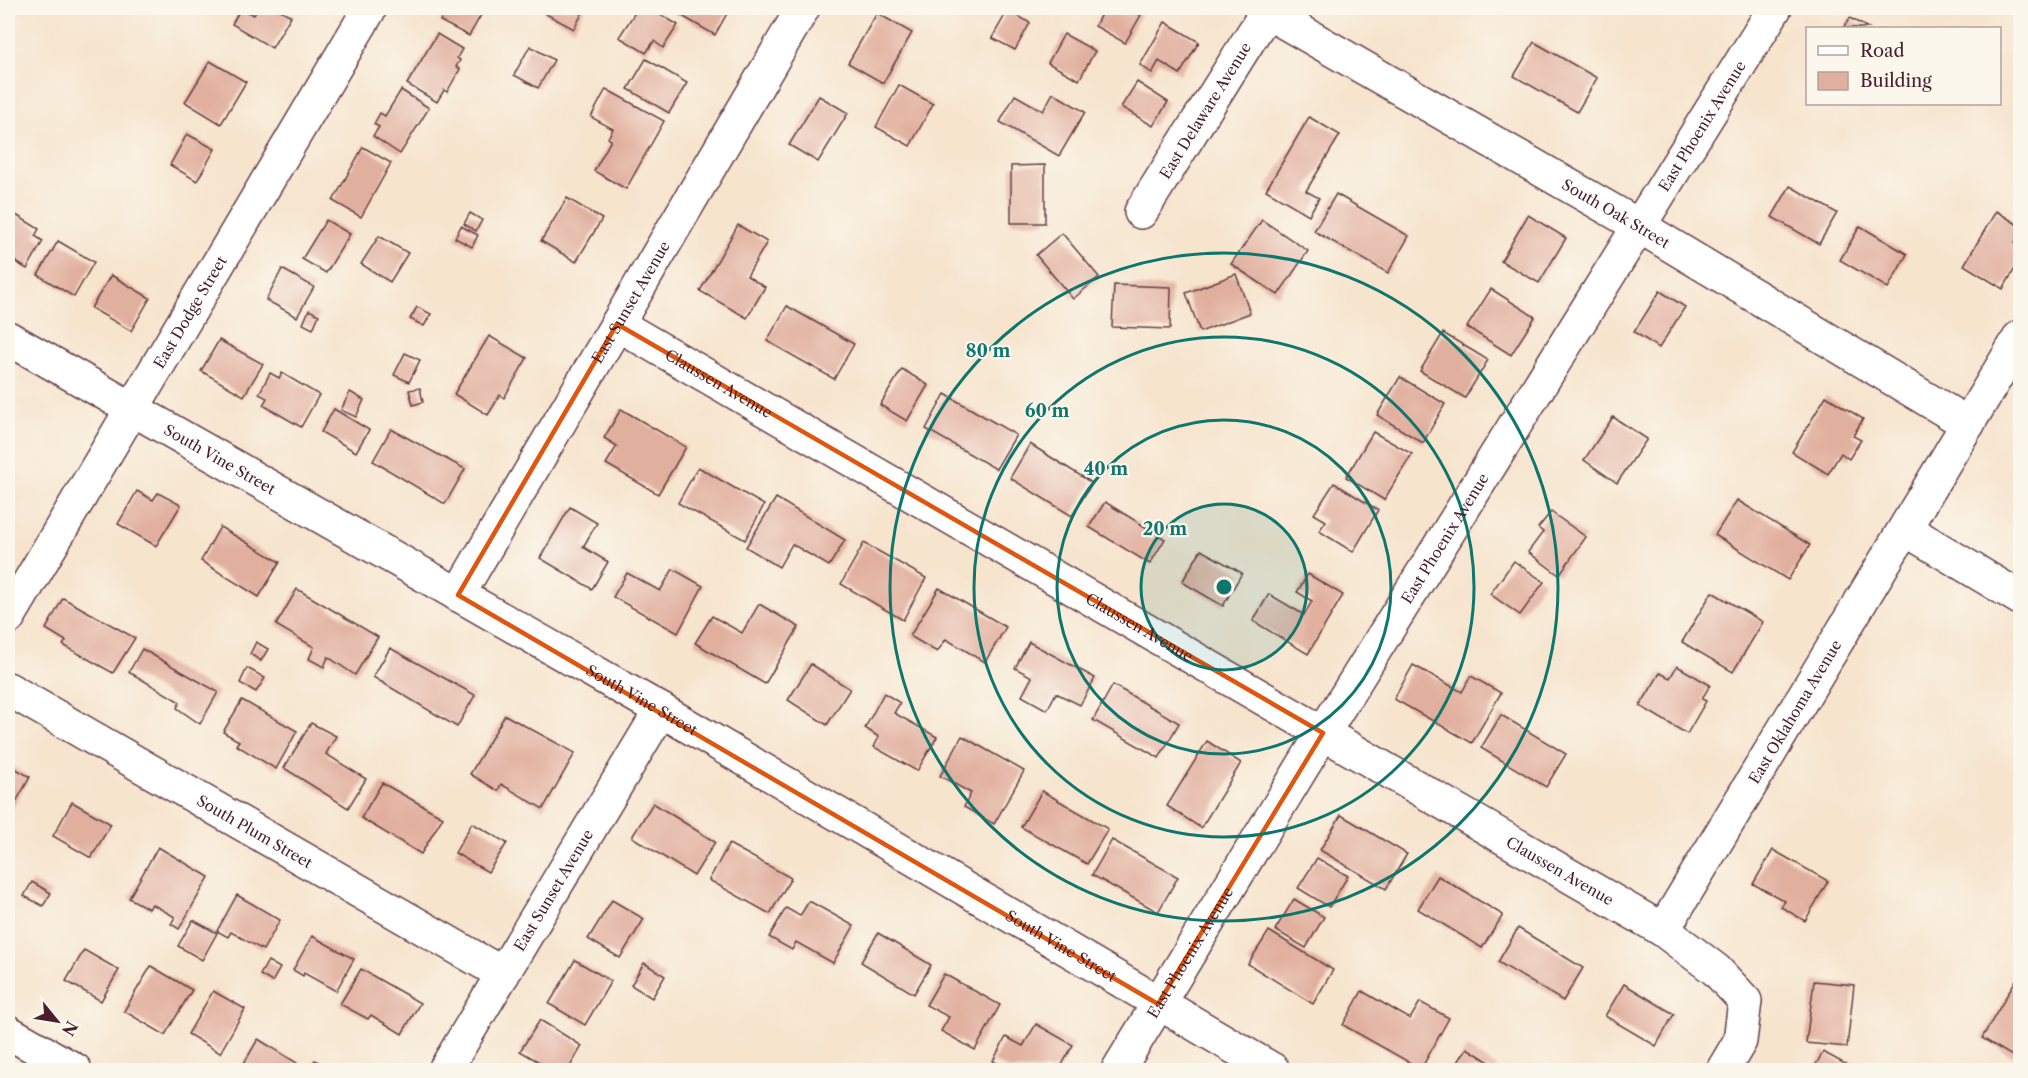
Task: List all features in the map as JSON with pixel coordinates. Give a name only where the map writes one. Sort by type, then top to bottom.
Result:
[{"type":"street","name":"East Dodge Street","points":[[8,618],[370,8]]},
{"type":"street","name":"East Sunset Avenue","points":[[458,595],[803,8]]},
{"type":"street","name":"East Phoenix Avenue","points":[[1118,1071],[1323,733],[1775,8]]},
{"type":"street","name":"South Oak Street","points":[[1265,9],[1639,226],[1968,424]]},
{"type":"street","name":"East Delaware Avenue","points":[[1141,212],[1265,9]]},
{"type":"street","name":"Claussen Avenue","points":[[617,324],[1663,930]]},
{"type":"street","name":"East Oklahoma Avenue","points":[[1663,930],[2020,337]]},
{"type":"street","name":"South Vine Street","points":[[8,338],[661,710],[1273,1071]]},
{"type":"street","points":[[1905,529],[2020,598]]},
{"type":"street","name":"South Plum Street","points":[[8,689],[503,974]]},
{"type":"street","name":"East Sunset Avenue","points":[[445,1071],[661,710]]},
{"type":"street","points":[[1663,930],[1716,970],[1745,1001],[1740,1041],[1723,1071]]},
{"type":"street","points":[[8,1032],[75,1071]]},
{"type":"highlighted area","points":[[617,324],[1323,733],[1158,1004],[458,595]]},
{"type":"building","points":[[241,8],[254,15],[258,8],[277,8],[291,16],[272,48],[232,24]]},
{"type":"building","points":[[447,8],[485,8],[469,36],[440,21]]},
{"type":"building","points":[[547,8],[585,8],[574,29],[544,13]]},
{"type":"building","points":[[638,8],[650,8],[678,25],[663,48],[654,41],[646,53],[619,37]]},
{"type":"building","points":[[668,8],[730,8],[715,35]]},
{"type":"building","points":[[1104,8],[1126,8],[1141,15],[1125,43],[1095,26]]},
{"type":"building","points":[[1008,10],[1030,23],[1015,50],[992,38]]},
{"type":"building","points":[[877,13],[912,33],[883,83],[848,63]]},
{"type":"building","points":[[1850,18],[1866,27],[1844,27]]},
{"type":"building","points":[[1165,22],[1199,42],[1180,74],[1159,61],[1152,73],[1140,65]]},
{"type":"building","points":[[437,34],[462,49],[457,58],[460,60],[456,67],[460,69],[447,92],[444,90],[437,102],[407,84]]},
{"type":"building","points":[[1064,34],[1095,51],[1079,80],[1048,63]]},
{"type":"building","points":[[1534,42],[1597,78],[1577,112],[1514,76]]},
{"type":"building","points":[[530,46],[554,60],[538,88],[514,75]]},
{"type":"building","points":[[646,59],[687,83],[669,113],[628,89]]},
{"type":"building","points":[[210,61],[246,82],[221,124],[185,102]]},
{"type":"building","points":[[1137,82],[1168,102],[1153,126],[1121,107]]},
{"type":"building","points":[[899,85],[933,104],[910,146],[876,127]]},
{"type":"building","points":[[606,89],[664,121],[626,189],[594,171],[611,140],[608,138],[613,129],[591,117]]},
{"type":"building","points":[[401,90],[429,108],[400,154],[373,136],[379,127],[374,124],[380,113],[385,116]]},
{"type":"building","points":[[1053,93],[1085,112],[1059,156],[1000,122],[1015,95],[1043,111]]},
{"type":"building","points":[[819,96],[848,113],[818,162],[789,145]]},
{"type":"building","points":[[1309,117],[1340,135],[1306,191],[1319,198],[1309,215],[1266,190]]},
{"type":"building","points":[[187,134],[215,149],[197,181],[170,165]]},
{"type":"building","points":[[363,147],[391,163],[361,217],[333,201]]},
{"type":"building","points":[[1045,165],[1045,223],[1011,223],[1011,166]]},
{"type":"building","points":[[1790,186],[1837,213],[1819,244],[1772,217]]},
{"type":"building","points":[[1336,194],[1409,236],[1388,273],[1314,231]]},
{"type":"building","points":[[567,198],[602,219],[576,262],[541,241]]},
{"type":"building","points":[[8,210],[39,229],[35,236],[43,241],[27,269],[8,257]]},
{"type":"building","points":[[1996,211],[2020,226],[2020,233],[2015,242],[2020,246],[2020,260],[2003,289],[1964,265]]},
{"type":"building","points":[[470,213],[482,220],[476,231],[464,224]]},
{"type":"building","points":[[1528,215],[1566,238],[1539,283],[1501,261]]},
{"type":"building","points":[[326,220],[350,234],[326,273],[302,259]]},
{"type":"building","points":[[1262,220],[1308,251],[1278,295],[1231,264]]},
{"type":"building","points":[[738,225],[767,242],[747,276],[765,287],[747,318],[700,291]]},
{"type":"building","points":[[461,226],[478,235],[472,247],[455,238]]},
{"type":"building","points":[[1860,226],[1907,254],[1888,288],[1840,260]]},
{"type":"building","points":[[1062,233],[1099,277],[1073,299],[1036,255]]},
{"type":"building","points":[[379,236],[408,253],[390,282],[361,264]]},
{"type":"building","points":[[58,241],[94,262],[74,297],[38,275]]},
{"type":"building","points":[[282,269],[314,287],[297,317],[266,300]]},
{"type":"building","points":[[1236,274],[1250,313],[1200,332],[1186,293]]},
{"type":"building","points":[[111,275],[150,298],[131,331],[91,308]]},
{"type":"building","points":[[1114,285],[1171,287],[1170,329],[1112,327]]},
{"type":"building","points":[[1491,289],[1535,317],[1511,355],[1467,327]]},
{"type":"building","points":[[1660,291],[1685,307],[1659,348],[1634,332]]},
{"type":"building","points":[[787,306],[854,344],[834,379],[767,341]]},
{"type":"building","points":[[417,307],[431,314],[424,326],[410,319]]},
{"type":"building","points":[[309,310],[319,315],[313,329],[303,324]]},
{"type":"building","points":[[1443,333],[1488,360],[1465,398],[1420,371]]},
{"type":"building","points":[[489,336],[527,358],[504,398],[500,395],[488,415],[454,394]]},
{"type":"building","points":[[219,340],[263,364],[244,396],[201,371]]},
{"type":"building","points":[[405,353],[420,360],[409,382],[394,375]]},
{"type":"building","points":[[902,369],[928,385],[907,421],[880,405]]},
{"type":"building","points":[[270,373],[279,378],[282,373],[319,395],[301,427],[263,405],[267,398],[259,394]]},
{"type":"building","points":[[1400,377],[1445,404],[1423,443],[1377,415]]},
{"type":"building","points":[[420,388],[423,402],[413,405],[409,390]]},
{"type":"building","points":[[350,392],[364,400],[356,417],[341,410]]},
{"type":"building","points":[[945,394],[1016,435],[996,469],[926,429]]},
{"type":"building","points":[[1826,396],[1863,419],[1853,436],[1861,440],[1849,459],[1841,453],[1828,474],[1792,452]]},
{"type":"building","points":[[334,409],[369,430],[356,452],[321,432]]},
{"type":"building","points":[[621,409],[686,447],[658,494],[606,464],[617,446],[604,438]]},
{"type":"building","points":[[1613,417],[1647,439],[1617,483],[1584,460]]},
{"type":"building","points":[[391,429],[465,469],[445,504],[373,461]]},
{"type":"building","points":[[1373,432],[1412,454],[1384,500],[1346,477]]},
{"type":"building","points":[[1030,444],[1092,483],[1072,516],[1010,478]]},
{"type":"building","points":[[698,467],[764,505],[745,540],[678,503]]},
{"type":"building","points":[[1334,483],[1378,510],[1353,552],[1319,531],[1326,521],[1314,514]]},
{"type":"building","points":[[137,491],[153,500],[158,493],[181,505],[156,546],[118,524]]},
{"type":"building","points":[[776,498],[845,540],[829,566],[792,544],[779,567],[746,547]]},
{"type":"building","points":[[1737,500],[1810,545],[1788,580],[1715,535]]},
{"type":"building","points":[[1105,502],[1165,539],[1150,564],[1089,527]]},
{"type":"building","points":[[570,507],[597,523],[583,547],[608,562],[592,589],[540,558]]},
{"type":"building","points":[[1551,512],[1586,537],[1559,575],[1528,552],[1543,532],[1538,528]]},
{"type":"building","points":[[220,527],[280,562],[259,597],[201,561]]},
{"type":"building","points":[[864,543],[926,578],[903,620],[841,584]]},
{"type":"building","points":[[1201,550],[1242,573],[1223,606],[1182,582]]},
{"type":"building","points":[[1514,561],[1544,582],[1520,615],[1490,594]]},
{"type":"building","points":[[673,569],[703,586],[678,633],[613,597],[627,573],[660,591]]},
{"type":"building","points":[[1308,574],[1343,595],[1308,654],[1253,621],[1269,594],[1304,615],[1312,601],[1297,592]]},
{"type":"building","points":[[939,588],[1006,627],[985,662],[946,639],[937,652],[910,636]]},
{"type":"building","points":[[297,589],[378,637],[355,675],[328,657],[324,667],[309,659],[314,647],[276,625]]},
{"type":"building","points":[[1712,592],[1763,622],[1733,672],[1682,642]]},
{"type":"building","points":[[63,598],[135,638],[113,673],[63,645],[66,641],[46,629]]},
{"type":"building","points":[[759,604],[799,627],[765,684],[695,643],[712,616],[742,633]]},
{"type":"building","points":[[256,642],[268,649],[261,661],[250,654]]},
{"type":"building","points":[[1029,642],[1095,678],[1080,705],[1056,693],[1047,710],[1022,696],[1032,677],[1015,668]]},
{"type":"building","points":[[390,648],[475,695],[457,727],[373,677]]},
{"type":"building","points":[[142,649],[218,692],[200,724],[177,708],[180,702],[129,672]]},
{"type":"building","points":[[811,664],[850,689],[827,725],[788,700]]},
{"type":"building","points":[[1413,665],[1462,692],[1471,676],[1501,693],[1472,743],[1394,699]]},
{"type":"building","points":[[1677,666],[1710,685],[1702,699],[1706,701],[1687,734],[1640,706],[1660,673],[1670,678]]},
{"type":"building","points":[[247,668],[265,678],[256,692],[240,683]]},
{"type":"building","points":[[1113,685],[1179,723],[1159,758],[1093,720]]},
{"type":"building","points":[[884,693],[900,703],[894,713],[937,737],[917,771],[874,747],[879,737],[865,728]]},
{"type":"building","points":[[242,700],[297,731],[276,769],[236,745],[239,741],[223,732]]},
{"type":"building","points":[[505,715],[575,753],[543,809],[501,784],[498,791],[470,774]]},
{"type":"building","points":[[1501,715],[1566,754],[1546,787],[1481,748]]},
{"type":"building","points":[[311,723],[336,736],[326,754],[366,779],[348,808],[284,768]]},
{"type":"building","points":[[962,736],[1024,771],[994,824],[964,807],[971,793],[940,776]]},
{"type":"building","points":[[1207,741],[1241,763],[1201,828],[1167,806]]},
{"type":"building","points":[[8,764],[30,777],[8,816]]},
{"type":"building","points":[[382,783],[443,817],[421,854],[361,818]]},
{"type":"building","points":[[1042,791],[1108,829],[1087,864],[1021,827]]},
{"type":"building","points":[[72,802],[111,824],[91,858],[53,836]]},
{"type":"building","points":[[653,803],[715,842],[694,876],[632,837]]},
{"type":"building","points":[[1341,815],[1407,854],[1386,889],[1320,850]]},
{"type":"building","points":[[472,823],[507,843],[488,872],[455,853]]},
{"type":"building","points":[[1112,840],[1178,877],[1158,912],[1092,875]]},
{"type":"building","points":[[729,844],[791,878],[770,914],[709,880]]},
{"type":"building","points":[[158,847],[209,877],[179,929],[171,924],[175,917],[152,904],[149,909],[129,898]]},
{"type":"building","points":[[1773,850],[1828,881],[1805,921],[1781,907],[1785,901],[1753,884]]},
{"type":"building","points":[[1317,858],[1348,876],[1329,907],[1298,888]]},
{"type":"building","points":[[1438,876],[1503,915],[1482,948],[1418,909]]},
{"type":"building","points":[[32,882],[51,893],[43,906],[24,896]]},
{"type":"building","points":[[237,895],[280,920],[263,950],[231,932],[228,937],[217,931]]},
{"type":"building","points":[[1294,899],[1324,917],[1306,948],[1275,930]]},
{"type":"building","points":[[612,900],[644,919],[620,958],[588,939]]},
{"type":"building","points":[[809,901],[854,926],[833,963],[796,942],[792,950],[769,937],[786,908],[800,916]]},
{"type":"building","points":[[193,920],[217,933],[202,960],[178,946]]},
{"type":"building","points":[[1518,928],[1583,968],[1563,1001],[1498,962]]},
{"type":"building","points":[[1269,931],[1333,970],[1313,1004],[1248,964]]},
{"type":"building","points":[[878,933],[931,965],[914,994],[861,962]]},
{"type":"building","points":[[312,936],[354,959],[336,991],[304,973],[303,976],[293,970]]},
{"type":"building","points":[[84,950],[119,970],[101,1001],[66,981]]},
{"type":"building","points":[[575,960],[611,981],[585,1025],[549,1004]]},
{"type":"building","points":[[268,961],[280,968],[272,982],[260,975]]},
{"type":"building","points":[[644,963],[665,976],[652,998],[631,985]]},
{"type":"building","points":[[151,966],[192,990],[165,1035],[124,1011]]},
{"type":"building","points":[[361,969],[420,1003],[402,1034],[371,1015],[368,1019],[340,1004]]},
{"type":"building","points":[[2020,973],[2020,1052],[2017,1059],[1982,1038]]},
{"type":"building","points":[[944,974],[1000,1005],[975,1050],[941,1031],[949,1017],[926,1005]]},
{"type":"building","points":[[1814,981],[1854,985],[1847,1047],[1806,1043]]},
{"type":"building","points":[[1624,984],[1674,1014],[1656,1046],[1605,1016]]},
{"type":"building","points":[[213,991],[245,1009],[220,1053],[188,1034]]},
{"type":"building","points":[[1362,991],[1410,1019],[1420,1002],[1449,1018],[1421,1069],[1343,1025]]},
{"type":"building","points":[[540,1020],[582,1046],[568,1070],[553,1070],[520,1051]]},
{"type":"building","points":[[1036,1024],[1073,1045],[1059,1070],[1053,1068],[1052,1070],[1010,1070],[993,1061],[1006,1037],[1023,1046]]},
{"type":"building","points":[[258,1039],[297,1063],[293,1070],[240,1070]]},
{"type":"building","points":[[1467,1048],[1497,1067],[1495,1070],[1453,1070]]},
{"type":"building","points":[[1823,1052],[1849,1066],[1847,1070],[1813,1070]]},
{"type":"building","points":[[315,1060],[333,1070],[308,1070]]}]
